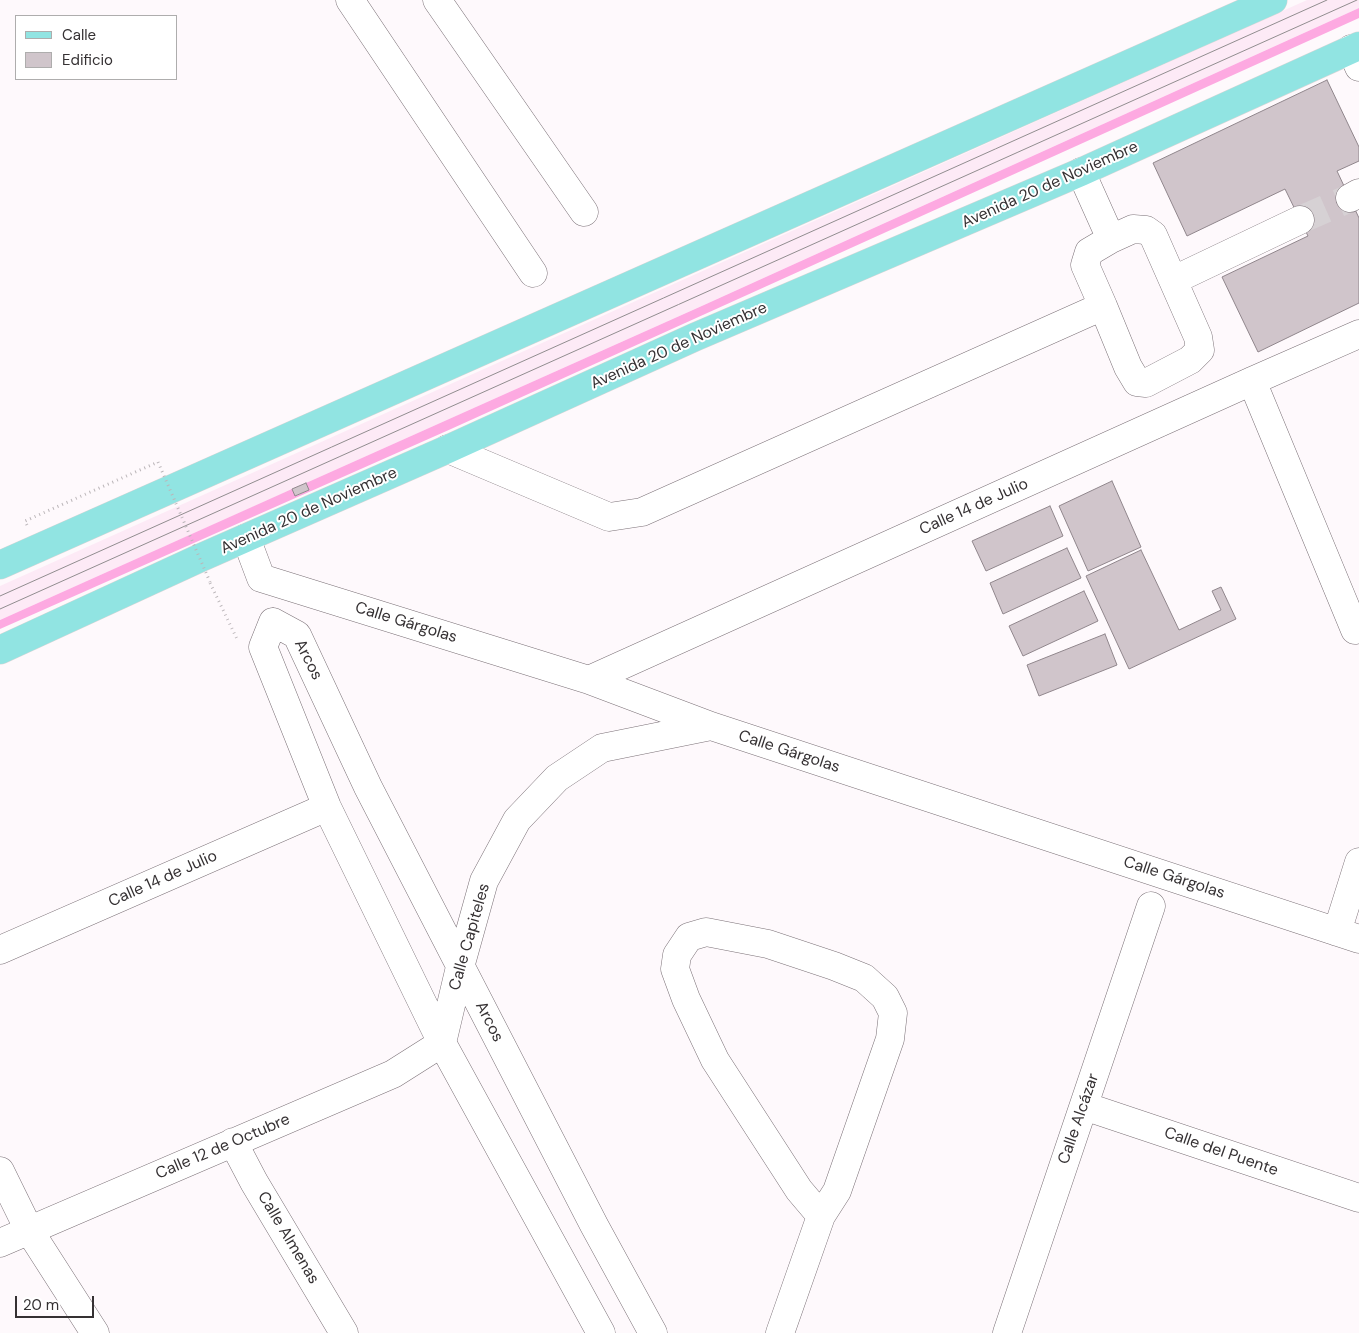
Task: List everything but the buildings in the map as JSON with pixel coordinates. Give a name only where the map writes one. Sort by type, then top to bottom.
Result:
[{"type":"main road","points":[[3,560],[1274,0]]},
{"type":"main road","name":"Avenida 20 de Noviembre","points":[[0,650],[695,338],[1356,54]]},
{"type":"street","points":[[350,0],[533,273]]},
{"type":"street","points":[[437,0],[584,212]]},
{"type":"street","points":[[1081,172],[1110,239]]},
{"type":"street","points":[[1174,280],[1300,220]]},
{"type":"street","points":[[1133,229],[1146,230],[1153,235],[1174,280],[1198,337],[1200,350],[1190,360],[1146,383],[1137,382],[1128,367],[1085,265],[1089,252],[1110,239],[1133,229]]},
{"type":"street","points":[[448,449],[608,517],[642,512],[1103,306]]},
{"type":"street","name":"Calle 14 de Julio","points":[[589,680],[1359,334]]},
{"type":"street","points":[[1252,381],[1355,630]]},
{"type":"street","points":[[246,538],[261,578],[273,622]]},
{"type":"street","name":"Calle Gárgolas","points":[[261,578],[589,680],[711,726],[1348,936]]},
{"type":"street","name":"Arcos","points":[[601,1333],[442,1043],[327,807],[263,647],[273,622],[297,635],[368,787],[594,1225],[653,1333]]},
{"type":"street","name":"Calle Capiteles","points":[[442,1043],[460,966],[484,881],[517,820],[557,778],[602,748],[711,726]]},
{"type":"street","name":"Calle 14 de Julio","points":[[0,950],[327,807]]},
{"type":"street","points":[[1348,936],[1359,862]]},
{"type":"street","name":"Calle Alcázar","points":[[1008,1333],[1151,906]]},
{"type":"street","points":[[780,1333],[821,1216],[837,1192],[890,1039],[892,1013],[885,997],[864,978],[834,966],[768,944],[706,932],[689,937],[677,954],[675,969],[694,1016],[715,1060],[799,1190],[821,1216]]},
{"type":"street","name":"Calle 12 de Octubre","points":[[0,1243],[393,1074],[442,1043]]},
{"type":"street","name":"Calle del Puente","points":[[1084,1106],[1359,1198]]},
{"type":"street","name":"Calle Almenas","points":[[233,1142],[254,1182],[344,1333]]},
{"type":"street","points":[[0,1171],[29,1230],[95,1333]]},
{"type":"path","points":[[25,521],[158,462],[237,639]]},
{"type":"shaded area","points":[[1307,0],[1359,0],[1359,8],[704,305],[0,620],[0,586]]},
{"type":"shaded area","points":[[1359,8],[1359,18],[451,429],[0,629],[0,620],[292,489],[296,496],[309,490],[306,483]]},
{"type":"tunnel","points":[[1300,220],[1350,198]]},
{"type":"tram line","points":[[0,596],[1327,0]]},
{"type":"tram line","points":[[0,609],[1357,0]]}]
